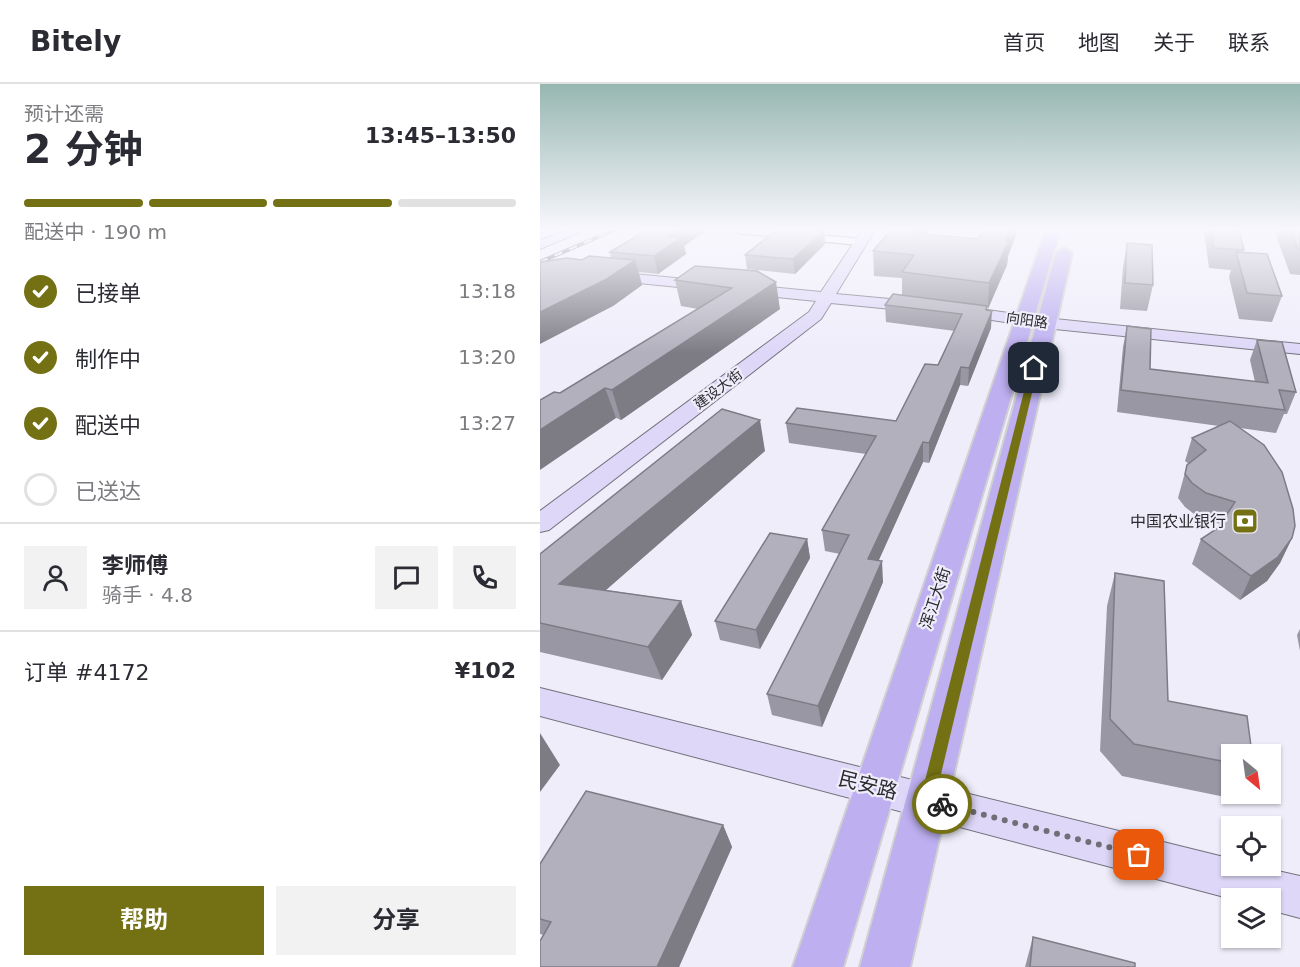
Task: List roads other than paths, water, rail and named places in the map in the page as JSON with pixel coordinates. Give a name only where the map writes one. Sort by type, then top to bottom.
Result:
[{"type":"main road","points":[[540,279],[556,271]]},
{"type":"main road","name":"向阳路","points":[[609,271],[828,292],[1300,349]]},
{"type":"main road","name":"建设大街","points":[[540,524],[815,315],[841,271]]},
{"type":"main road","name":"浑江大街","points":[[885,967],[927,800],[1045,271]]},
{"type":"main road","name":"浑江大街","points":[[818,967],[874,787],[1036,317],[1054,271]]},
{"type":"main road","name":"向阳路","points":[[1036,317],[1300,338]]},
{"type":"main road","name":"民安路","points":[[540,702],[1300,897]]},
{"type":"place","name":"中国农业银行","points":[[1245,521]]}]
